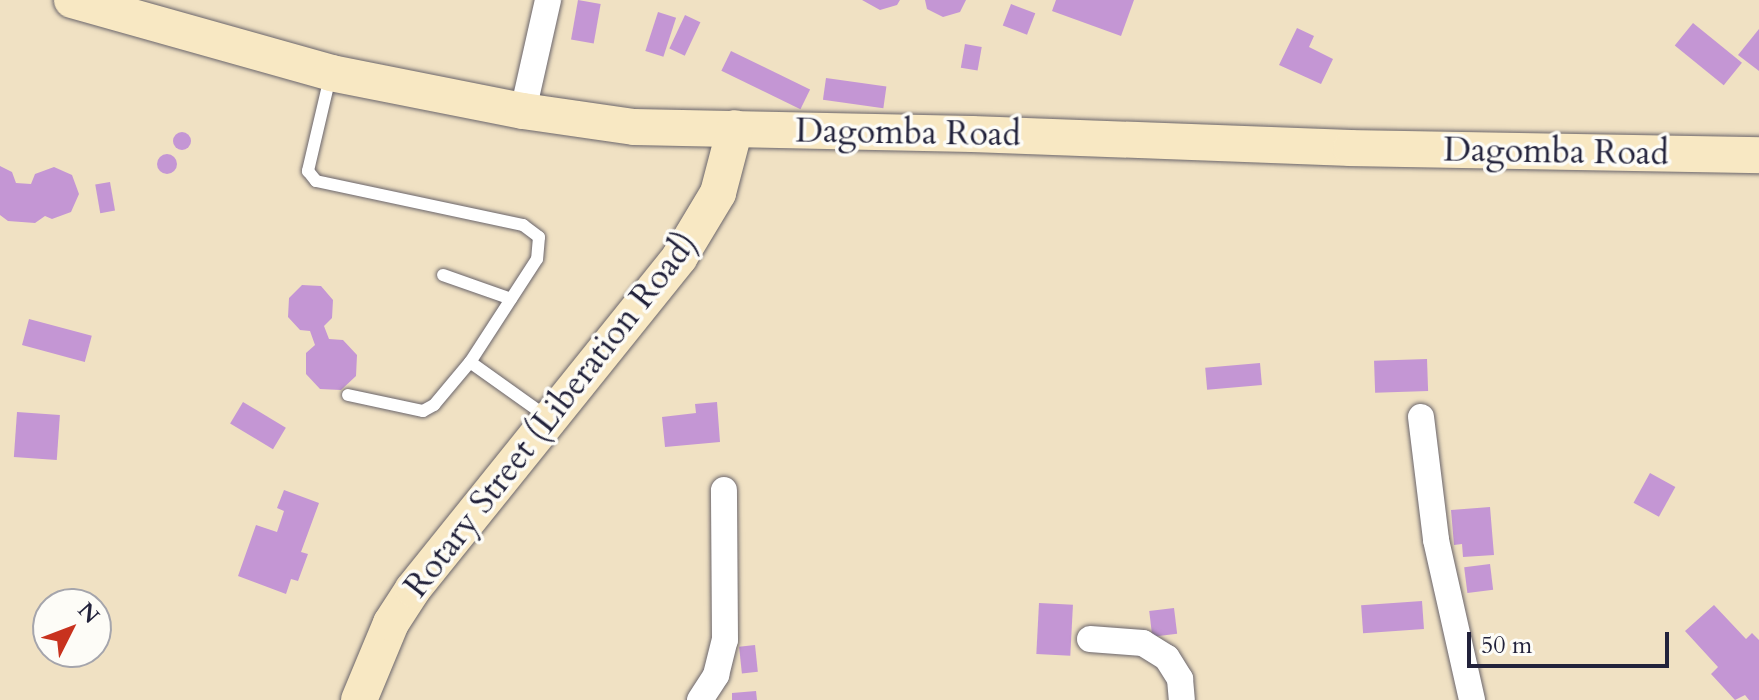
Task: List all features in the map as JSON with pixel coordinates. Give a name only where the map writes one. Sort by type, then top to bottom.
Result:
[{"type":"street","name":"Dagomba Road","points":[[72,0],[331,73],[523,111],[634,127],[1351,148],[1759,155]]},
{"type":"street","points":[[523,111],[548,0]]},
{"type":"street","name":"Rotary Street (Liberation Road)","points":[[359,700],[391,623],[413,589],[686,247],[718,193],[735,128]]},
{"type":"street","points":[[1421,417],[1436,540],[1472,700]]},
{"type":"street","points":[[700,700],[716,675],[725,640],[724,490]]},
{"type":"street","points":[[1090,639],[1143,643],[1167,658],[1180,679],[1182,700]]},
{"type":"lane","points":[[331,73],[308,171],[316,181],[523,225],[539,237],[537,259],[470,362],[434,405],[423,411],[348,395]]},
{"type":"lane","points":[[443,275],[511,299]]},
{"type":"lane","points":[[470,362],[549,419]]},
{"type":"building","points":[[578,0],[601,4],[594,43],[571,39]]},
{"type":"building","points":[[862,0],[900,0],[897,5],[880,10]]},
{"type":"building","points":[[925,0],[966,0],[960,12],[943,17],[927,9]]},
{"type":"building","points":[[1056,0],[1134,0],[1121,36],[1052,11]]},
{"type":"building","points":[[1011,4],[1035,13],[1027,35],[1003,25]]},
{"type":"building","points":[[658,12],[676,18],[663,57],[645,51]]},
{"type":"building","points":[[685,15],[700,22],[685,56],[669,49]]},
{"type":"building","points":[[1693,23],[1742,63],[1724,85],[1675,46]]},
{"type":"building","points":[[1297,28],[1314,36],[1309,47],[1333,59],[1321,84],[1279,65]]},
{"type":"building","points":[[1759,29],[1759,71],[1738,55]]},
{"type":"building","points":[[965,44],[982,47],[978,71],[961,68]]},
{"type":"building","points":[[731,51],[810,90],[800,109],[721,71]]},
{"type":"building","points":[[826,78],[886,86],[883,108],[823,100]]},
{"type":"building","points":[[178,132],[186,132],[191,141],[189,148],[178,150],[173,145],[173,137]]},
{"type":"building","points":[[167,154],[174,157],[177,164],[174,171],[167,174],[160,171],[157,164],[160,157]]},
{"type":"building","points":[[0,166],[12,172],[16,183],[31,184],[35,174],[54,167],[72,175],[79,194],[71,212],[52,219],[45,216],[35,223],[8,221],[0,215]]},
{"type":"building","points":[[110,182],[115,211],[100,213],[95,185]]},
{"type":"building","points":[[302,285],[321,286],[333,300],[332,318],[324,326],[329,339],[343,340],[357,355],[356,376],[341,390],[320,389],[306,374],[306,353],[315,345],[310,331],[300,330],[288,317],[289,298]]},
{"type":"building","points":[[29,319],[92,336],[85,362],[22,345]]},
{"type":"building","points":[[1427,359],[1428,391],[1375,393],[1374,361]]},
{"type":"building","points":[[1260,363],[1262,385],[1207,390],[1205,368]]},
{"type":"building","points":[[243,402],[286,428],[273,449],[230,423]]},
{"type":"building","points":[[717,402],[720,442],[665,447],[662,417],[696,413],[695,404]]},
{"type":"building","points":[[17,412],[60,415],[57,460],[14,457]]},
{"type":"building","points":[[1650,473],[1675,487],[1659,517],[1634,503]]},
{"type":"building","points":[[284,490],[319,503],[301,552],[308,554],[298,581],[291,579],[286,594],[238,576],[256,525],[277,532],[284,511],[277,508]]},
{"type":"building","points":[[1490,507],[1494,555],[1463,557],[1462,544],[1454,545],[1451,510]]},
{"type":"building","points":[[1490,564],[1493,590],[1467,593],[1464,567]]},
{"type":"building","points":[[1422,601],[1424,629],[1363,633],[1361,605]]},
{"type":"building","points":[[1039,603],[1073,605],[1070,656],[1036,654]]},
{"type":"building","points":[[1714,605],[1746,639],[1752,633],[1759,640],[1759,700],[1749,700],[1745,695],[1735,700],[1711,674],[1718,667],[1685,631]]},
{"type":"building","points":[[1174,608],[1177,634],[1152,637],[1149,611]]},
{"type":"building","points":[[755,645],[758,672],[742,674],[739,647]]},
{"type":"building","points":[[756,691],[757,700],[732,700],[732,693]]}]
